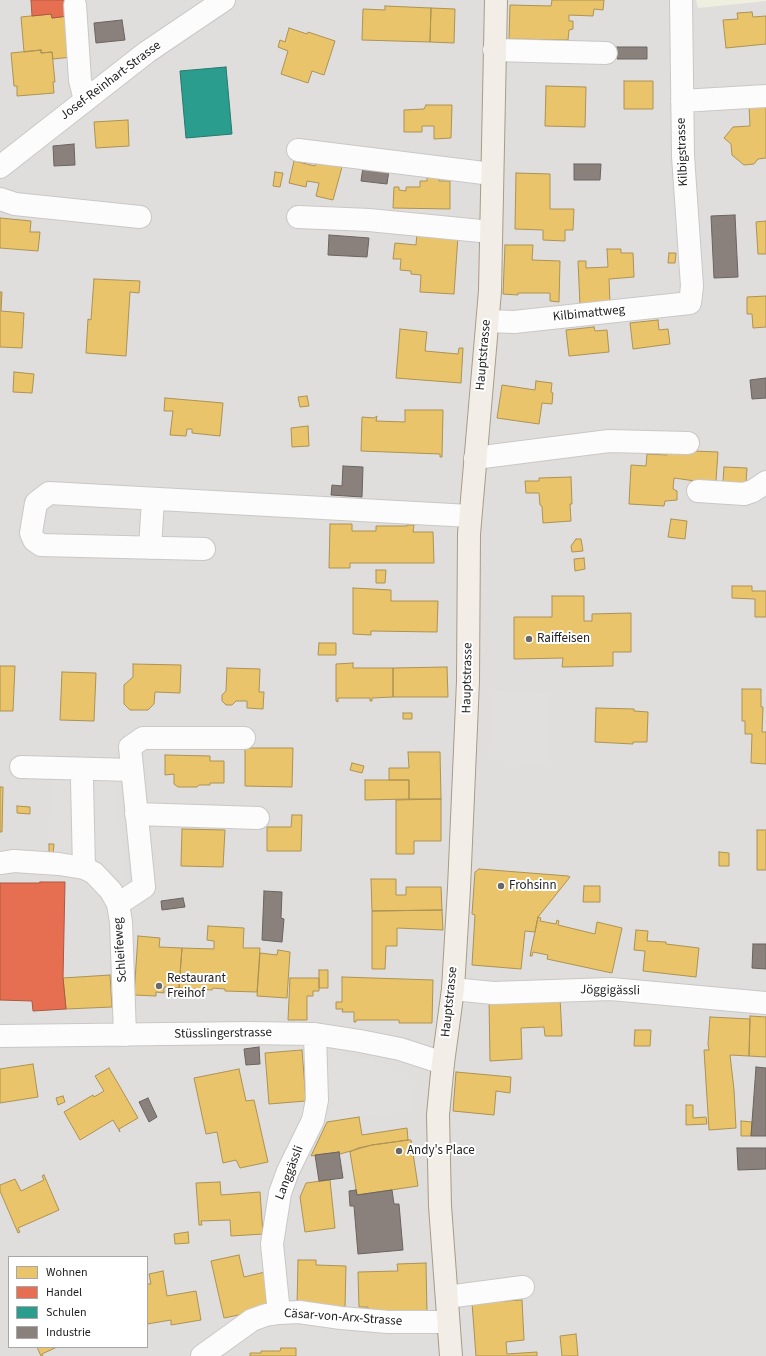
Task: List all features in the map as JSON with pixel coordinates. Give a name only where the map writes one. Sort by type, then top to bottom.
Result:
[{"type":"main road","name":"Hauptstrasse","points":[[451,1356],[440,1206],[438,1115],[453,989],[459,888],[468,681],[470,516],[488,321],[496,0]]},
{"type":"street","name":"Josef-Reinhart-Strasse","points":[[0,167],[147,52],[224,0]]},
{"type":"street","name":"Kilbigstrasse","points":[[681,0],[683,156],[692,286],[690,303]]},
{"type":"street","points":[[75,5],[80,80],[85,100]]},
{"type":"street","points":[[494,50],[606,53]]},
{"type":"street","points":[[682,101],[766,96]]},
{"type":"street","points":[[298,150],[492,174]]},
{"type":"street","points":[[0,199],[15,204],[140,217]]},
{"type":"street","points":[[298,217],[369,220],[491,232]]},
{"type":"street","name":"Kilbimattweg","points":[[488,321],[514,322],[690,303]]},
{"type":"street","points":[[475,458],[609,441],[688,443]]},
{"type":"street","points":[[698,492],[744,494],[754,491],[766,482]]},
{"type":"street","points":[[204,549],[41,545],[34,540],[31,533],[36,504],[49,493],[470,516]]},
{"type":"street","points":[[150,548],[153,499]]},
{"type":"street","points":[[118,904],[144,887],[130,747],[143,738],[244,738]]},
{"type":"street","points":[[21,767],[132,770]]},
{"type":"street","points":[[82,781],[84,868]]},
{"type":"street","points":[[136,814],[258,818]]},
{"type":"street","name":"Schleifeweg","points":[[0,862],[14,861],[44,863],[84,868],[94,873],[111,891],[118,904],[121,922],[125,1035]]},
{"type":"street","name":"Jöggigässli","points":[[453,989],[493,993],[611,989],[766,1003]]},
{"type":"street","name":"Stüsslingerstrasse","points":[[0,1036],[249,1033],[315,1034],[400,1049],[443,1063]]},
{"type":"street","name":"Langgässli","points":[[279,1313],[272,1244],[280,1193],[288,1171],[313,1120],[317,1100],[315,1034]]},
{"type":"street","points":[[447,1297],[523,1287]]},
{"type":"street","name":"Cäsar-von-Arx-Strasse","points":[[202,1356],[252,1320],[266,1315],[279,1313],[299,1312],[341,1318],[388,1322],[448,1322]]},
{"type":"shaded area","points":[[0,0],[766,0],[766,1356],[0,1356]]},
{"type":"shaded area","points":[[492,691],[550,693],[548,762],[488,760]]},
{"type":"shaded area","points":[[50,774],[112,775],[128,887],[112,870],[95,860],[48,855]]},
{"type":"shaded area","points":[[327,1050],[388,1065],[409,1082],[411,1111],[323,1121]]},
{"type":"green space","points":[[696,0],[766,0],[766,1],[698,8]]},
{"type":"building: Wohnen","points":[[552,0],[604,0],[603,10],[594,9],[593,16],[569,15],[569,21],[573,21],[573,29],[569,30],[568,40],[509,39],[510,5],[551,6]]},
{"type":"building: Wohnen","points":[[385,6],[431,8],[430,42],[362,40],[363,9],[385,10]]},
{"type":"building: Wohnen","points":[[431,8],[455,9],[454,43],[430,42]]},
{"type":"building: Wohnen","points":[[752,12],[753,17],[766,16],[766,44],[726,48],[723,20],[738,19],[737,13]]},
{"type":"building: Wohnen","points":[[51,14],[52,18],[68,16],[72,57],[53,59],[52,52],[41,53],[41,50],[24,52],[21,17]]},
{"type":"building: Wohnen","points":[[289,28],[307,34],[308,32],[335,41],[324,75],[312,71],[308,83],[281,74],[288,51],[278,47],[280,40],[285,42]]},
{"type":"building: Wohnen","points":[[41,50],[41,53],[52,52],[55,82],[53,82],[54,93],[17,96],[17,86],[14,86],[11,53]]},
{"type":"building: Wohnen","points":[[624,81],[653,81],[653,109],[624,109]]},
{"type":"building: Wohnen","points":[[546,86],[586,87],[585,127],[545,126]]},
{"type":"building: Wohnen","points":[[426,105],[452,105],[451,138],[434,139],[434,126],[422,126],[422,132],[404,132],[404,110],[424,109]]},
{"type":"building: Wohnen","points":[[766,105],[766,158],[758,159],[754,164],[744,165],[732,155],[731,144],[724,138],[733,127],[750,126],[749,106]]},
{"type":"building: Wohnen","points":[[128,120],[129,146],[96,148],[94,122]]},
{"type":"building: Wohnen","points":[[294,161],[315,166],[316,162],[342,167],[333,200],[316,196],[319,183],[307,181],[306,187],[289,183]]},
{"type":"building: Wohnen","points":[[275,172],[283,173],[280,187],[273,186]]},
{"type":"building: Wohnen","points":[[516,173],[550,174],[550,209],[574,209],[573,230],[565,230],[565,241],[543,240],[543,230],[515,229]]},
{"type":"building: Wohnen","points":[[427,175],[439,175],[439,181],[450,181],[450,209],[393,208],[394,187],[399,187],[399,190],[406,191],[406,187],[420,187],[420,181],[427,181]]},
{"type":"building: Wohnen","points":[[0,218],[31,221],[30,232],[40,232],[38,251],[0,248]]},
{"type":"building: Wohnen","points":[[766,221],[766,254],[758,254],[756,222]]},
{"type":"building: Wohnen","points":[[417,233],[458,236],[454,294],[420,292],[421,275],[411,274],[411,271],[400,270],[401,259],[393,259],[395,243],[416,245]]},
{"type":"building: Wohnen","points":[[505,245],[533,245],[532,260],[560,261],[559,302],[550,301],[550,293],[518,293],[518,295],[503,294]]},
{"type":"building: Wohnen","points":[[607,249],[621,249],[621,253],[633,253],[634,277],[609,279],[610,304],[580,305],[578,261],[586,261],[586,268],[608,267]]},
{"type":"building: Wohnen","points":[[669,253],[676,253],[675,263],[668,263]]},
{"type":"building: Wohnen","points":[[94,279],[140,281],[139,293],[130,292],[126,356],[86,353],[88,319],[91,320]]},
{"type":"building: Wohnen","points":[[0,292],[2,292],[1,311],[24,313],[22,348],[0,347]]},
{"type":"building: Wohnen","points":[[766,296],[766,327],[753,328],[752,314],[747,314],[747,297]]},
{"type":"building: Wohnen","points":[[658,320],[659,330],[668,329],[670,344],[633,349],[630,323]]},
{"type":"building: Wohnen","points":[[594,327],[595,331],[607,330],[609,352],[569,356],[566,330]]},
{"type":"building: Wohnen","points":[[400,329],[427,332],[425,351],[458,354],[459,348],[463,348],[461,383],[396,378]]},
{"type":"building: Wohnen","points":[[14,372],[34,374],[32,393],[13,392]]},
{"type":"building: Wohnen","points":[[536,381],[552,383],[551,392],[553,393],[552,404],[542,403],[539,424],[497,418],[502,385],[535,390]]},
{"type":"building: Wohnen","points":[[307,396],[309,406],[300,407],[298,397]]},
{"type":"building: Wohnen","points":[[165,398],[223,403],[220,436],[192,433],[192,429],[187,429],[186,436],[170,435],[173,411],[164,411]]},
{"type":"building: Wohnen","points":[[405,410],[443,410],[442,457],[440,457],[440,454],[361,451],[362,417],[374,418],[377,416],[376,421],[405,422]]},
{"type":"building: Wohnen","points":[[308,426],[309,446],[292,447],[291,428]]},
{"type":"building: Wohnen","points":[[667,450],[718,452],[716,481],[695,481],[674,478],[673,489],[677,491],[677,500],[665,501],[664,506],[629,504],[631,465],[646,466],[647,454],[667,455]]},
{"type":"building: Wohnen","points":[[724,467],[747,468],[746,483],[723,482]]},
{"type":"building: Wohnen","points":[[571,477],[571,521],[543,523],[542,506],[540,505],[539,493],[526,493],[525,481],[539,481],[539,478]]},
{"type":"building: Wohnen","points":[[671,519],[687,521],[685,539],[668,537]]},
{"type":"building: Wohnen","points":[[330,524],[352,524],[352,531],[376,531],[376,526],[414,525],[413,532],[433,532],[434,563],[350,563],[350,568],[329,568]]},
{"type":"building: Wohnen","points":[[576,539],[581,539],[583,551],[572,552],[571,546]]},
{"type":"building: Wohnen","points":[[584,558],[585,569],[575,571],[574,559]]},
{"type":"building: Wohnen","points":[[376,570],[386,570],[385,583],[376,583]]},
{"type":"building: Wohnen","points":[[732,586],[752,586],[752,591],[766,591],[766,617],[755,617],[755,599],[732,598]]},
{"type":"building: Wohnen","points":[[353,588],[391,590],[391,601],[438,601],[437,632],[371,631],[371,635],[353,634]]},
{"type":"building: Wohnen","points":[[552,596],[584,596],[584,621],[592,621],[592,614],[631,613],[631,652],[613,652],[613,666],[562,667],[563,658],[514,659],[514,617],[552,617]]},
{"type":"building: Wohnen","points":[[319,643],[336,643],[336,655],[318,655]]},
{"type":"building: Wohnen","points":[[353,663],[353,668],[393,668],[393,697],[372,698],[372,701],[370,701],[370,698],[338,698],[338,702],[336,701],[336,664]]},
{"type":"building: Wohnen","points":[[133,664],[181,665],[180,693],[155,692],[154,704],[148,710],[130,710],[124,704],[124,685],[133,677]]},
{"type":"building: Wohnen","points":[[0,666],[15,666],[13,711],[0,711]]},
{"type":"building: Wohnen","points":[[447,667],[448,697],[393,697],[393,668]]},
{"type":"building: Wohnen","points":[[227,668],[260,669],[259,692],[264,692],[263,709],[247,708],[247,701],[236,701],[232,705],[226,705],[222,701],[222,695],[226,691]]},
{"type":"building: Wohnen","points":[[62,672],[96,673],[94,721],[60,720]]},
{"type":"building: Wohnen","points":[[742,689],[761,689],[761,707],[763,707],[762,732],[766,732],[766,764],[751,763],[752,734],[745,734],[745,721],[742,721]]},
{"type":"building: Wohnen","points":[[596,708],[634,709],[634,711],[648,712],[647,742],[633,742],[633,744],[595,742]]},
{"type":"building: Wohnen","points":[[403,713],[412,713],[412,719],[403,719]]},
{"type":"building: Wohnen","points":[[245,748],[293,748],[292,787],[245,786]]},
{"type":"building: Wohnen","points":[[408,752],[440,752],[441,799],[409,799],[409,780],[389,780],[389,768],[409,768]]},
{"type":"building: Wohnen","points":[[165,755],[210,756],[210,761],[224,761],[224,783],[210,783],[210,785],[199,785],[197,787],[178,787],[174,784],[174,774],[165,775]]},
{"type":"building: Wohnen","points":[[352,763],[364,766],[362,773],[350,770]]},
{"type":"building: Wohnen","points":[[365,780],[409,780],[409,799],[365,800]]},
{"type":"building: Wohnen","points":[[0,787],[3,787],[2,832],[0,832]]},
{"type":"building: Wohnen","points":[[441,799],[441,841],[414,841],[414,854],[396,854],[396,800]]},
{"type":"building: Wohnen","points":[[17,806],[30,807],[30,814],[17,813]]},
{"type":"building: Wohnen","points":[[292,815],[302,815],[301,851],[267,851],[267,827],[291,827]]},
{"type":"building: Wohnen","points":[[182,829],[225,830],[223,867],[181,866]]},
{"type":"building: Wohnen","points":[[757,830],[766,830],[766,870],[757,870]]},
{"type":"building: Wohnen","points":[[49,844],[54,844],[53,854],[49,854]]},
{"type":"building: Wohnen","points":[[719,852],[729,853],[729,866],[719,866]]},
{"type":"building: Wohnen","points":[[479,869],[570,877],[538,917],[535,932],[525,931],[521,969],[472,965],[475,915],[472,914],[475,872]]},
{"type":"building: Wohnen","points":[[371,879],[396,879],[396,895],[406,895],[406,887],[441,887],[442,910],[372,911]]},
{"type":"building: Wohnen","points":[[584,886],[600,886],[600,902],[583,902]]},
{"type":"building: Wohnen","points":[[442,910],[443,930],[397,928],[397,946],[386,946],[385,969],[372,969],[372,911]]},
{"type":"building: Wohnen","points":[[538,917],[541,918],[540,921],[556,924],[557,920],[559,921],[558,925],[595,934],[597,922],[622,928],[612,973],[547,959],[548,955],[533,952],[532,956],[530,956]]},
{"type":"building: Wohnen","points":[[208,926],[244,928],[243,948],[260,948],[257,992],[225,991],[225,989],[213,988],[212,990],[179,988],[182,948],[214,949],[214,941],[207,940]]},
{"type":"building: Wohnen","points":[[636,930],[648,931],[647,941],[666,942],[666,944],[699,948],[696,977],[643,971],[645,951],[634,950]]},
{"type":"building: Wohnen","points":[[138,936],[160,938],[159,947],[182,948],[179,988],[164,987],[164,993],[156,992],[156,996],[134,995]]},
{"type":"building: Wohnen","points":[[278,950],[290,952],[287,998],[257,996],[260,953],[277,955]]},
{"type":"building: Wohnen","points":[[319,970],[328,970],[328,988],[319,988]]},
{"type":"building: Wohnen","points":[[110,975],[112,1007],[66,1009],[63,978]]},
{"type":"building: Wohnen","points":[[342,977],[433,980],[432,1023],[399,1023],[399,1020],[356,1020],[356,1022],[354,1022],[354,1012],[342,1012],[343,1009],[336,1009],[336,1002],[342,1002]]},
{"type":"building: Wohnen","points":[[290,978],[319,978],[319,991],[313,991],[313,996],[307,996],[307,1020],[288,1020]]},
{"type":"building: Wohnen","points":[[560,997],[562,1036],[545,1036],[544,1027],[521,1028],[522,1059],[490,1061],[489,998]]},
{"type":"building: Wohnen","points":[[750,1016],[766,1017],[766,1057],[749,1056]]},
{"type":"building: Wohnen","points":[[710,1017],[750,1019],[749,1056],[730,1055],[736,1128],[709,1130],[704,1050],[709,1050]]},
{"type":"building: Wohnen","points":[[635,1030],[651,1030],[650,1046],[634,1046]]},
{"type":"building: Wohnen","points":[[302,1050],[306,1101],[269,1104],[265,1053]]},
{"type":"building: Wohnen","points":[[33,1064],[38,1097],[0,1103],[0,1069]]},
{"type":"building: Wohnen","points":[[109,1068],[138,1118],[119,1129],[120,1132],[113,1120],[80,1140],[64,1112],[93,1095],[94,1097],[104,1091],[95,1076]]},
{"type":"building: Wohnen","points":[[239,1069],[246,1101],[254,1100],[268,1162],[240,1168],[236,1160],[223,1163],[217,1132],[206,1134],[194,1078]]},
{"type":"building: Wohnen","points":[[456,1072],[511,1077],[510,1093],[496,1091],[494,1115],[453,1111]]},
{"type":"building: Wohnen","points":[[63,1096],[65,1102],[58,1105],[56,1098]]},
{"type":"building: Wohnen","points":[[686,1105],[693,1105],[693,1118],[706,1117],[707,1124],[686,1125]]},
{"type":"building: Wohnen","points":[[359,1117],[362,1135],[407,1128],[408,1140],[372,1145],[340,1154],[339,1152],[311,1156],[327,1122]]},
{"type":"building: Wohnen","points":[[741,1121],[752,1122],[751,1136],[741,1136]]},
{"type":"building: Wohnen","points":[[411,1140],[418,1186],[357,1195],[350,1152],[358,1148],[372,1145]]},
{"type":"building: Wohnen","points":[[44,1175],[59,1210],[18,1228],[20,1232],[18,1233],[0,1191],[0,1185],[15,1179],[21,1191],[44,1180],[42,1176]]},
{"type":"building: Wohnen","points":[[330,1180],[335,1228],[305,1232],[300,1197],[306,1183]]},
{"type":"building: Wohnen","points":[[220,1182],[221,1195],[260,1192],[263,1234],[231,1236],[230,1220],[201,1221],[202,1225],[199,1225],[196,1183]]},
{"type":"building: Wohnen","points":[[188,1232],[189,1243],[175,1244],[174,1234]]},
{"type":"building: Wohnen","points":[[239,1255],[244,1277],[265,1272],[273,1308],[224,1318],[211,1261]]},
{"type":"building: Wohnen","points":[[298,1260],[316,1260],[316,1265],[346,1266],[345,1307],[297,1306]]},
{"type":"building: Wohnen","points":[[426,1263],[427,1313],[368,1314],[368,1307],[359,1307],[358,1272],[398,1271],[397,1264]]},
{"type":"building: Wohnen","points":[[163,1271],[167,1296],[196,1291],[201,1320],[171,1325],[171,1320],[148,1324],[148,1284],[151,1284],[149,1274]]},
{"type":"building: Wohnen","points":[[522,1300],[524,1340],[506,1342],[507,1354],[537,1352],[537,1356],[476,1356],[472,1303]]},
{"type":"building: Wohnen","points":[[576,1334],[578,1356],[562,1356],[560,1336]]},
{"type":"building: Wohnen","points":[[37,1348],[55,1348],[42,1354],[43,1356],[41,1356]]},
{"type":"building: Wohnen","points":[[281,1348],[296,1348],[296,1356],[250,1356],[250,1353],[261,1353],[261,1351],[280,1351]]},
{"type":"building: Handel","points":[[31,0],[65,0],[68,16],[52,18],[51,14],[32,16]]},
{"type":"building: Handel","points":[[65,882],[63,978],[66,1009],[33,1011],[32,1001],[0,1000],[0,883]]},
{"type":"building: Schulen","points":[[226,67],[232,134],[186,138],[180,71]]},
{"type":"building: Industrie","points":[[122,20],[125,40],[96,43],[94,23]]},
{"type":"building: Industrie","points":[[617,47],[647,47],[647,59],[617,59]]},
{"type":"building: Industrie","points":[[74,144],[75,165],[54,166],[53,146]]},
{"type":"building: Industrie","points":[[574,164],[601,164],[600,180],[574,180]]},
{"type":"building: Industrie","points":[[363,167],[389,170],[387,184],[361,181]]},
{"type":"building: Industrie","points":[[735,215],[738,277],[714,278],[711,216]]},
{"type":"building: Industrie","points":[[329,235],[369,238],[367,257],[328,255]]},
{"type":"building: Industrie","points":[[766,378],[766,398],[752,399],[750,380]]},
{"type":"building: Industrie","points":[[343,466],[363,467],[362,497],[331,495],[332,485],[342,486]]},
{"type":"building: Industrie","points":[[264,891],[282,892],[281,918],[284,919],[282,942],[262,940]]},
{"type":"building: Industrie","points":[[183,898],[185,907],[162,910],[161,901]]},
{"type":"building: Industrie","points":[[753,944],[766,944],[766,969],[752,968]]},
{"type":"building: Industrie","points":[[259,1047],[260,1064],[246,1065],[244,1049]]},
{"type":"building: Industrie","points":[[756,1067],[766,1068],[766,1136],[751,1136]]},
{"type":"building: Industrie","points":[[148,1098],[157,1117],[149,1122],[139,1102]]},
{"type":"building: Industrie","points":[[737,1148],[766,1148],[766,1169],[738,1170]]},
{"type":"building: Industrie","points":[[339,1152],[343,1178],[319,1181],[315,1155]]},
{"type":"building: Industrie","points":[[356,1190],[357,1195],[392,1190],[394,1204],[399,1204],[403,1250],[358,1254],[354,1206],[350,1206],[349,1191]]},
{"type":"place","name":"Raiffeisen","points":[[529,639]]},
{"type":"place","name":"Frohsinn","points":[[501,886]]},
{"type":"place","name":"Restaurant Freihof","points":[[159,986]]},
{"type":"place","name":"Andy's Place","points":[[399,1151]]}]
